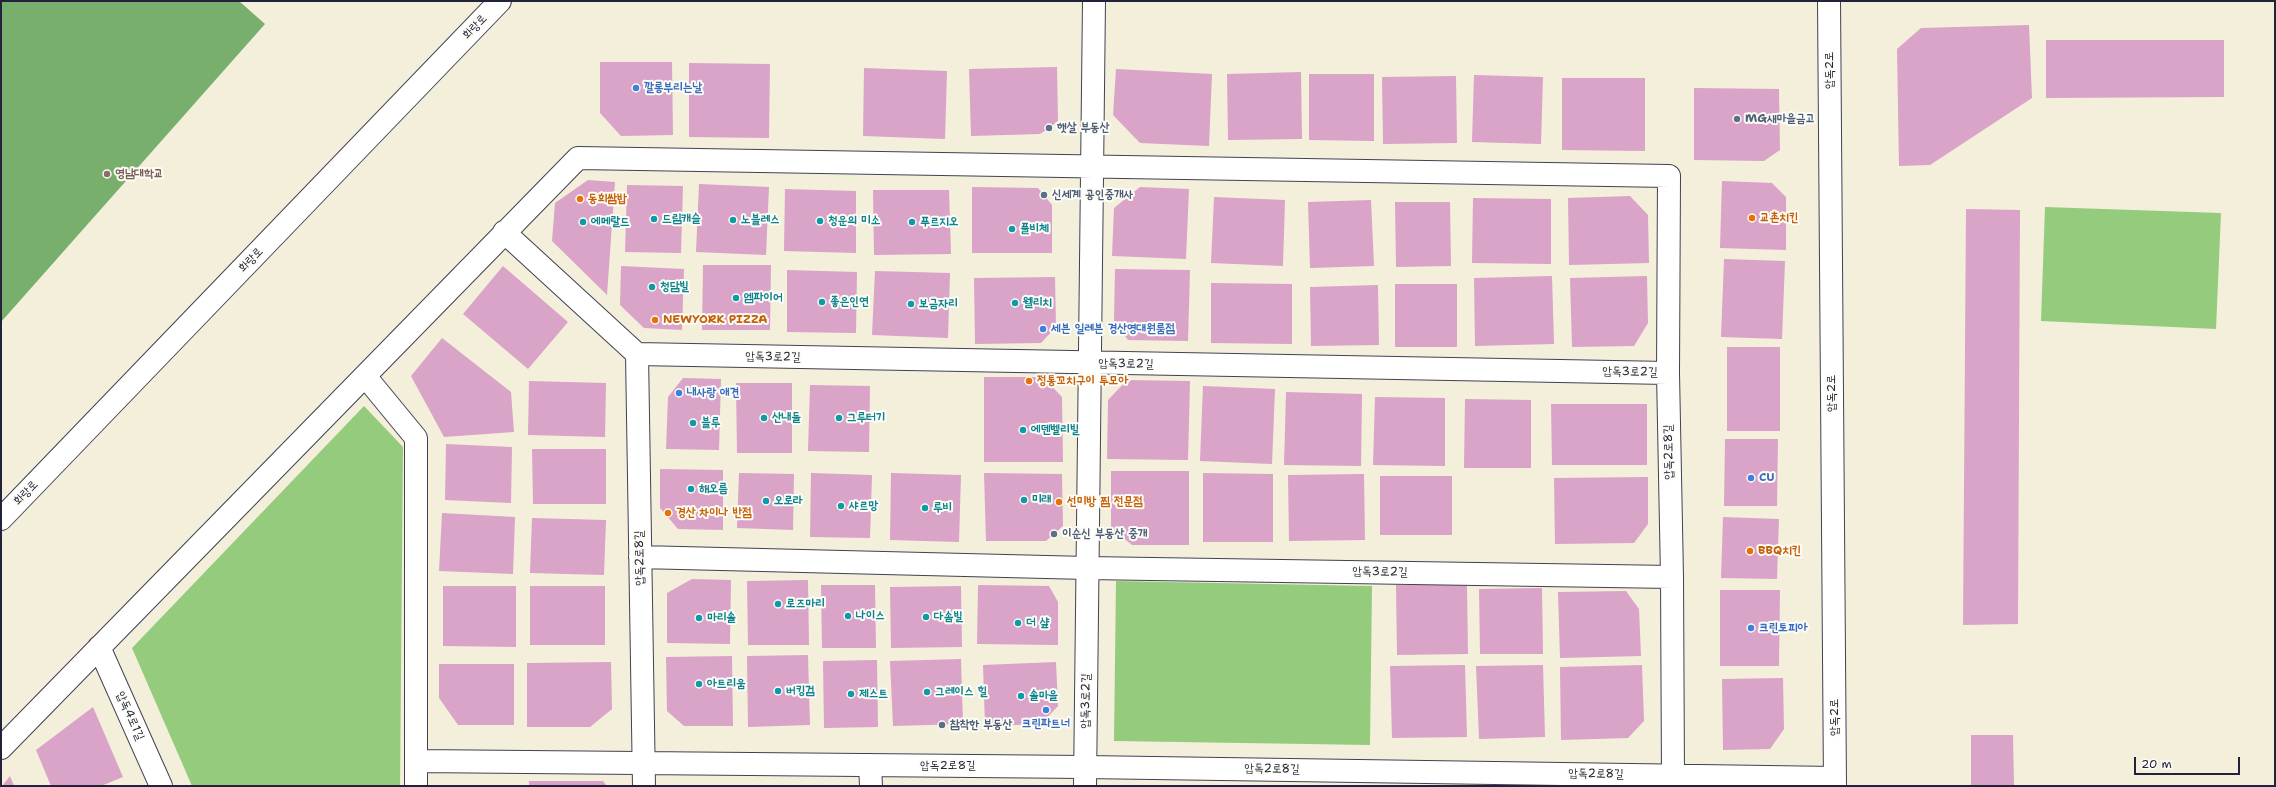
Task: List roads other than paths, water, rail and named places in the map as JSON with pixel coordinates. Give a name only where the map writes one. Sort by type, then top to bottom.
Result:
[{"type":"street","name":"화랑로","points":[[1,519],[500,1]]},
{"type":"street","name":"압독3로2길","points":[[1085,776],[1094,1]]},
{"type":"street","name":"압독2로","points":[[1829,1],[1835,782]]},
{"type":"street","points":[[1,748],[578,158],[1092,166]]},
{"type":"street","name":"압독2로8길","points":[[1092,166],[1669,176],[1668,373],[1672,577],[1673,776]]},
{"type":"street","points":[[504,232],[637,354]]},
{"type":"street","name":"압독3로2길","points":[[637,354],[1089,364],[1668,373]]},
{"type":"street","name":"압독2로8길","points":[[637,354],[644,786]]},
{"type":"street","points":[[365,376],[416,438],[416,786]]},
{"type":"street","name":"압독3로2길","points":[[640,557],[1087,568],[1672,577]]},
{"type":"street","name":"압독4로1길","points":[[99,647],[161,786]]},
{"type":"street","name":"압독2로8길","points":[[416,761],[644,763],[871,776],[1673,776],[1835,782]]},
{"type":"place","name":"깔롱부리는날","points":[[636,88]]},
{"type":"place","name":"MG새마을금고","points":[[1737,119]]},
{"type":"place","name":"햇살 부동산","points":[[1049,128]]},
{"type":"place","name":"영남대학교","points":[[107,174]]},
{"type":"place","name":"신세계 공인중개사","points":[[1044,195]]},
{"type":"place","name":"동희쌈밥","points":[[580,199]]},
{"type":"place","name":"교촌치킨","points":[[1752,218]]},
{"type":"place","name":"드림캐슬","points":[[654,219]]},
{"type":"place","name":"노블레스","points":[[733,220]]},
{"type":"place","name":"청운의 미소","points":[[820,221]]},
{"type":"place","name":"에메랄드","points":[[583,222]]},
{"type":"place","name":"푸르지오","points":[[912,222]]},
{"type":"place","name":"풀비체","points":[[1012,229]]},
{"type":"place","name":"청담빌","points":[[652,287]]},
{"type":"place","name":"엠파이어","points":[[736,298]]},
{"type":"place","name":"좋은인연","points":[[822,302]]},
{"type":"place","name":"웰리치","points":[[1015,303]]},
{"type":"place","name":"보금자리","points":[[911,304]]},
{"type":"place","name":"NEWYORK PIZZA","points":[[655,320]]},
{"type":"place","name":"세븐 일레븐 경산영대원룸점","points":[[1043,329]]},
{"type":"place","name":"정통꼬치구이 투모아","points":[[1029,381]]},
{"type":"place","name":"내사랑 애견","points":[[679,393]]},
{"type":"place","name":"산내들","points":[[764,418]]},
{"type":"place","name":"그루터기","points":[[839,418]]},
{"type":"place","name":"블루","points":[[693,423]]},
{"type":"place","name":"에덴벨리빌","points":[[1023,430]]},
{"type":"place","name":"CU","points":[[1751,478]]},
{"type":"place","name":"해오름","points":[[691,489]]},
{"type":"place","name":"미래","points":[[1024,500]]},
{"type":"place","name":"오로라","points":[[766,501]]},
{"type":"place","name":"선미방 찜 전문점","points":[[1059,502]]},
{"type":"place","name":"샤르망","points":[[841,506]]},
{"type":"place","name":"루비","points":[[925,508]]},
{"type":"place","name":"경산 차이나 반점","points":[[668,513]]},
{"type":"place","name":"이순신 부동산 중개","points":[[1054,534]]},
{"type":"place","name":"BBQ치킨","points":[[1750,551]]},
{"type":"place","name":"로즈마리","points":[[778,604]]},
{"type":"place","name":"나이스","points":[[848,616]]},
{"type":"place","name":"다솜빌","points":[[926,617]]},
{"type":"place","name":"마리솔","points":[[699,618]]},
{"type":"place","name":"더 샾","points":[[1018,623]]},
{"type":"place","name":"크린토피아","points":[[1751,628]]},
{"type":"place","name":"아트리움","points":[[699,684]]},
{"type":"place","name":"버킹검","points":[[778,691]]},
{"type":"place","name":"그레이스 힐","points":[[927,692]]},
{"type":"place","name":"제스트","points":[[851,694]]},
{"type":"place","name":"솔마을","points":[[1021,696]]},
{"type":"place","name":"크린파트너","points":[[1046,710]]},
{"type":"place","name":"참착한 부동산","points":[[942,725]]}]
